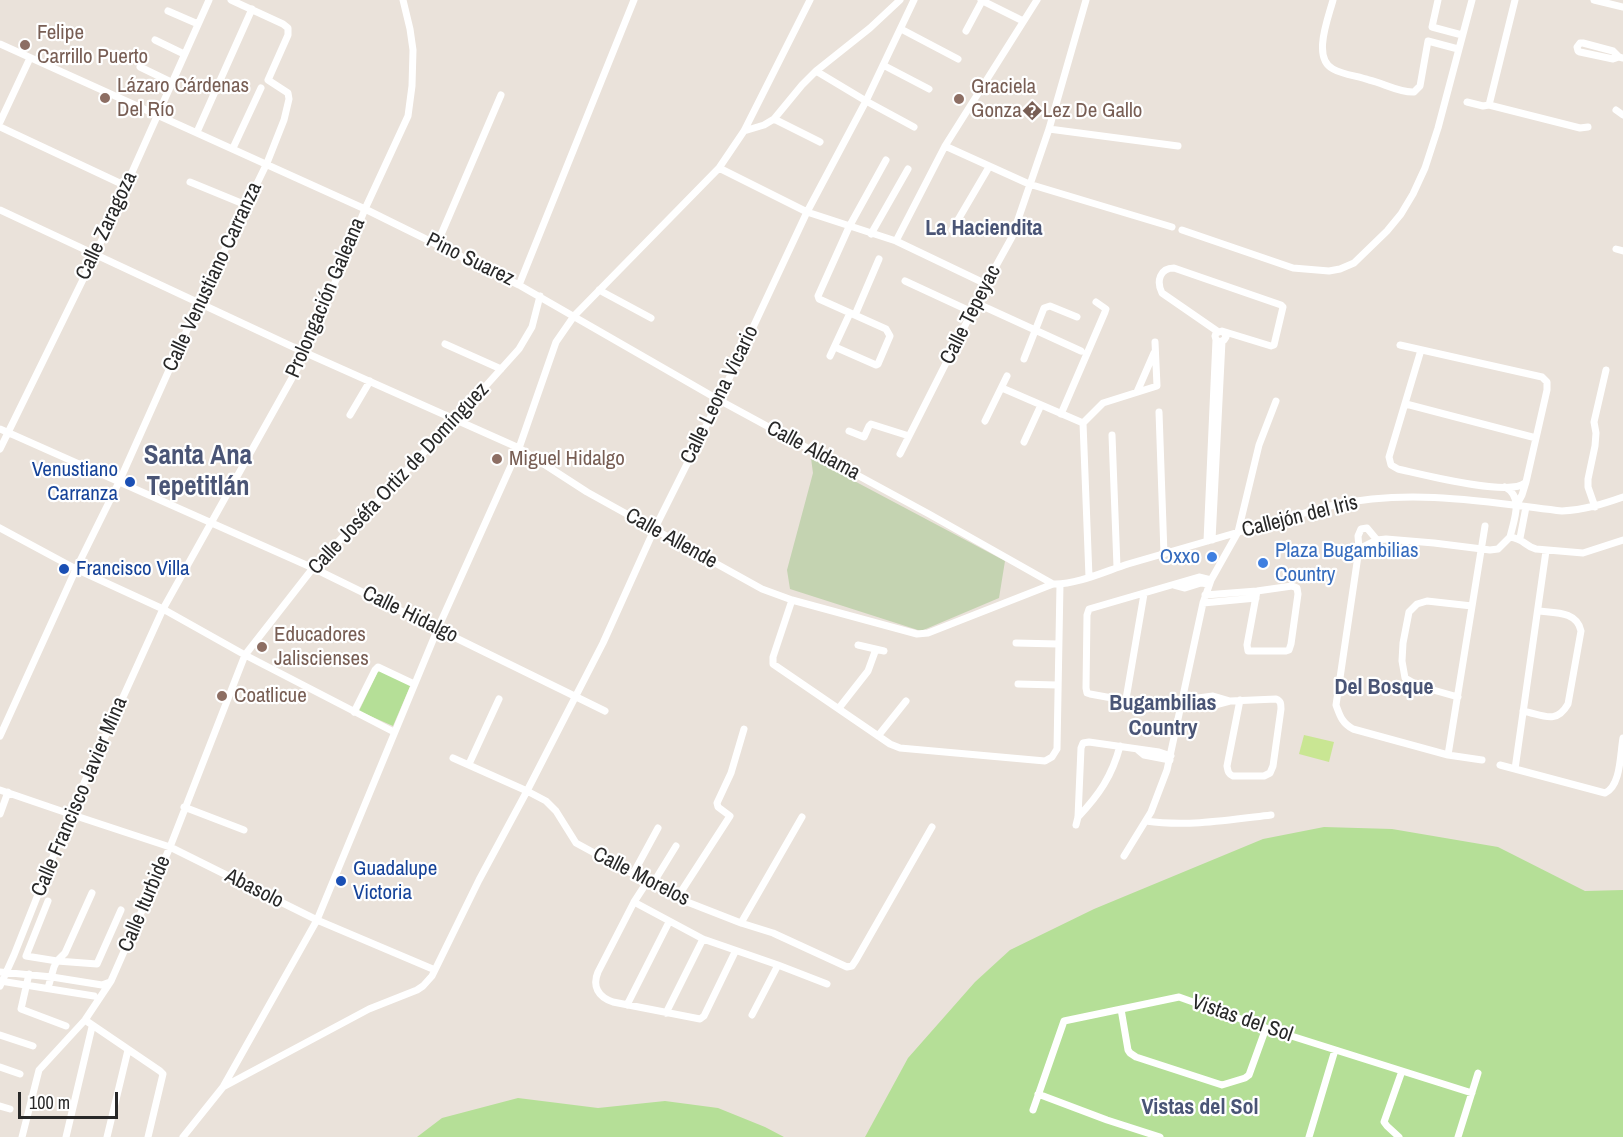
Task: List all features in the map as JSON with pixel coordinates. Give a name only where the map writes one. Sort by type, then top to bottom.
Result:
[{"type":"street","name":"Calle Zaragoza","points":[[0,449],[95,255],[208,0]]},
{"type":"street","points":[[197,132],[252,9],[231,0]]},
{"type":"street","name":"Prolongación Galeana","points":[[163,609],[306,353],[365,209],[408,116],[413,50],[402,0]]},
{"type":"street","points":[[519,285],[634,0]]},
{"type":"street","points":[[183,1137],[223,1087],[317,920],[414,684],[519,448],[556,342],[574,316],[719,168],[744,131],[810,0]]},
{"type":"street","points":[[744,131],[764,125],[774,119],[816,71],[870,28],[900,0]]},
{"type":"street","name":"Calle Leona Vicario","points":[[223,1087],[369,1009],[417,990],[428,982],[603,643],[654,530],[719,400],[807,212],[866,101],[914,0]]},
{"type":"street","points":[[966,31],[981,0],[1023,21]]},
{"type":"street","points":[[896,241],[945,146],[1036,0]]},
{"type":"street","name":"Calle Tepeyac","points":[[900,454],[1012,237],[1049,129],[1086,0]]},
{"type":"street","points":[[1333,0],[1322,48],[1325,62],[1336,70],[1407,92],[1414,92],[1419,86],[1428,42],[1458,49]]},
{"type":"street","points":[[1438,0],[1432,27],[1462,35]]},
{"type":"street","points":[[1182,230],[1293,268],[1329,271],[1354,263],[1401,214],[1425,168],[1472,0]]},
{"type":"street","points":[[1490,105],[1515,0]]},
{"type":"street","points":[[1594,0],[1623,7]]},
{"type":"street","name":"Calle Venustiano Carranza","points":[[0,736],[76,568],[119,482],[200,303],[267,163],[283,123],[289,95],[268,80],[288,35],[288,28],[252,9]]},
{"type":"street","points":[[168,11],[198,24]]},
{"type":"street","points":[[901,29],[958,59]]},
{"type":"street","points":[[155,40],[184,54]]},
{"type":"street","points":[[1581,43],[1613,51],[1621,57],[1613,59],[1580,52],[1578,47],[1581,43]]},
{"type":"street","name":"Pino Suarez","points":[[0,44],[365,209],[519,285],[574,316]]},
{"type":"street","points":[[0,122],[30,58]]},
{"type":"street","points":[[883,65],[930,89]]},
{"type":"street","points":[[140,67],[171,82]]},
{"type":"street","points":[[816,71],[914,127]]},
{"type":"street","points":[[233,148],[261,88]]},
{"type":"street","points":[[437,244],[501,95]]},
{"type":"street","points":[[1467,102],[1483,106],[1490,105],[1580,128],[1588,127]]},
{"type":"street","points":[[774,119],[819,142]]},
{"type":"street","points":[[0,127],[126,186]]},
{"type":"street","points":[[1049,129],[1178,147]]},
{"type":"street","points":[[945,146],[1029,184],[1172,227]]},
{"type":"street","points":[[835,347],[876,365],[889,338],[890,333],[886,329],[818,298],[849,227],[886,160]]},
{"type":"street","points":[[952,230],[989,167]]},
{"type":"street","points":[[719,168],[807,212],[896,241],[986,284]]},
{"type":"street","points":[[871,234],[908,169]]},
{"type":"street","points":[[190,182],[246,205]]},
{"type":"street","name":"Calle Allende","points":[[0,210],[306,353],[519,448],[587,492],[654,530],[762,589],[792,600],[922,634],[1057,584]]},
{"type":"street","points":[[830,357],[879,259]]},
{"type":"street","points":[[1210,541],[1219,341],[1226,337],[1162,293],[1159,280],[1163,271],[1170,267],[1174,268],[1281,304],[1283,307],[1274,345],[1220,332]]},
{"type":"street","points":[[906,280],[972,312]]},
{"type":"street","points":[[599,290],[651,318]]},
{"type":"street","name":"Calle Joséfa Ortiz de Domínguez","points":[[245,655],[313,568],[456,419],[519,348],[532,327],[540,296]]},
{"type":"street","points":[[1061,414],[1106,309],[1096,302]]},
{"type":"street","points":[[976,303],[1081,351]]},
{"type":"street","points":[[1024,359],[1045,307],[1050,306],[1077,318]]},
{"type":"street","name":"Calle Aldama","points":[[574,316],[719,400],[1057,584]]},
{"type":"street","points":[[1089,577],[1083,423],[1104,403],[1157,386],[1155,342]]},
{"type":"street","points":[[445,345],[501,369]]},
{"type":"street","points":[[1400,345],[1545,379],[1547,390],[1526,482],[1516,506]]},
{"type":"street","points":[[1421,350],[1389,457],[1391,465],[1398,469],[1473,486],[1519,487],[1526,482]]},
{"type":"street","points":[[1137,392],[1155,351]]},
{"type":"street","points":[[1595,507],[1588,487],[1588,479],[1595,446],[1594,422],[1606,370]]},
{"type":"street","points":[[985,421],[1007,376]]},
{"type":"street","points":[[350,415],[370,381]]},
{"type":"street","points":[[1002,388],[1083,423]]},
{"type":"street","points":[[1124,856],[1146,821],[1171,758],[1204,599],[1210,582],[1238,532],[1258,445],[1276,401]]},
{"type":"street","points":[[1406,404],[1536,438]]},
{"type":"street","points":[[1024,441],[1041,405]]},
{"type":"street","points":[[1159,411],[1164,554]]},
{"type":"street","points":[[849,431],[864,437],[871,424],[909,436]]},
{"type":"street","name":"Calle Hidalgo","points":[[0,429],[313,568],[605,711]]},
{"type":"street","points":[[1112,435],[1118,567]]},
{"type":"street","points":[[1359,549],[1377,540],[1498,549],[1510,537],[1517,501],[1515,495],[1506,487]]},
{"type":"street","name":"Callejón del Iris","points":[[1057,584],[1089,577],[1335,505],[1372,499],[1455,498],[1562,511],[1595,507],[1623,497]]},
{"type":"street","points":[[1520,538],[1526,507]]},
{"type":"street","points":[[1448,754],[1485,526]]},
{"type":"street","points":[[0,528],[76,568],[163,609],[245,655],[394,732]]},
{"type":"street","points":[[1377,540],[1367,528],[1361,529],[1358,536],[1359,549],[1336,705],[1340,718],[1353,729],[1448,754],[1482,760]]},
{"type":"street","points":[[1510,537],[1520,538],[1530,548],[1583,553],[1623,540]]},
{"type":"street","points":[[1515,769],[1546,551]]},
{"type":"street","points":[[1144,594],[1126,699],[1087,693],[1088,611],[1091,608],[1174,585],[1185,588],[1210,582]]},
{"type":"street","points":[[792,600],[773,663],[777,668],[878,736],[900,748],[1046,761],[1057,749],[1057,584]]},
{"type":"street","points":[[1204,599],[1257,594],[1292,586],[1297,588],[1292,644],[1289,650],[1284,652],[1248,651],[1247,645],[1257,594]]},
{"type":"street","points":[[1458,697],[1419,686],[1405,678],[1402,661],[1403,643],[1409,612],[1417,604],[1426,601],[1472,606]]},
{"type":"street","name":"Calle Francisco Javier Mina","points":[[1,983],[70,814],[163,609]]},
{"type":"street","points":[[1523,711],[1553,718],[1566,708],[1581,631],[1572,616],[1538,610]]},
{"type":"street","points":[[1016,643],[1058,644]]},
{"type":"street","points":[[838,708],[868,671],[880,650],[858,645]]},
{"type":"street","name":"Calle Iturbide","points":[[23,1137],[39,1071],[85,1020],[111,981],[170,847],[245,655]]},
{"type":"street","points":[[354,712],[378,667],[414,684]]},
{"type":"street","points":[[1018,684],[1057,685]]},
{"type":"street","points":[[469,764],[499,699]]},
{"type":"street","points":[[1182,703],[1215,705],[1240,700],[1276,699],[1281,702],[1273,766],[1270,773],[1264,776],[1233,776],[1228,770],[1240,700]]},
{"type":"street","points":[[878,736],[906,701]]},
{"type":"street","points":[[677,898],[729,816],[718,807],[717,803],[731,773],[744,729]]},
{"type":"street","points":[[1500,765],[1605,793],[1611,790],[1617,780],[1623,738]]},
{"type":"street","points":[[1120,746],[1115,765],[1106,783],[1077,821],[1082,744],[1087,742],[1120,746],[1138,750],[1159,752],[1171,758]]},
{"type":"street","name":"Calle Morelos","points":[[453,758],[546,801],[554,808],[576,843],[677,898],[773,933],[843,966],[850,967],[856,960],[933,827]]},
{"type":"street","name":"Abasolo","points":[[0,789],[170,847],[317,920],[435,970]]},
{"type":"street","points":[[0,814],[8,792]]},
{"type":"street","points":[[184,807],[244,830]]},
{"type":"street","points":[[1146,821],[1162,824],[1187,824],[1271,815]]},
{"type":"street","points":[[741,923],[802,817]]},
{"type":"street","points":[[633,874],[658,828]]},
{"type":"street","points":[[676,846],[634,902],[595,979],[598,993],[606,1000],[695,1020],[702,1018],[735,952]]},
{"type":"street","points":[[48,988],[57,962],[64,953],[92,893]]},
{"type":"street","points":[[48,901],[26,956],[57,962],[97,964],[121,910]]},
{"type":"street","points":[[634,902],[703,939],[827,984]]},
{"type":"street","points":[[627,1005],[669,922]]},
{"type":"street","points":[[666,1013],[703,939]]},
{"type":"street","points":[[752,1015],[777,965]]},
{"type":"street","points":[[4,972],[102,985],[111,981]]},
{"type":"street","points":[[30,974],[21,1009],[66,1026]]},
{"type":"street","points":[[1,983],[94,996]]},
{"type":"street","name":"Vistas del Sol","points":[[1033,1110],[1064,1021],[1179,997],[1266,1028],[1472,1093]]},
{"type":"street","points":[[1121,1009],[1130,1053],[1136,1057],[1224,1085],[1249,1075],[1266,1028]]},
{"type":"street","points":[[85,1020],[163,1074],[148,1137]]},
{"type":"street","points":[[66,1137],[92,1027]]},
{"type":"street","points":[[0,1035],[33,1046]]},
{"type":"street","points":[[107,1137],[128,1050]]},
{"type":"street","points":[[1309,1137],[1335,1050]]},
{"type":"street","points":[[0,1067],[20,1074]]},
{"type":"street","points":[[1399,1137],[1384,1122],[1402,1071]]},
{"type":"street","points":[[1458,1137],[1478,1073]]},
{"type":"street","points":[[1038,1094],[1160,1137]]},
{"type":"street","points":[[0,1106],[10,1109]]},
{"type":"green space","points":[[811,458],[1005,561],[999,598],[921,631],[790,589],[787,570],[813,473]]},
{"type":"green space","points":[[379,669],[411,684],[393,726],[359,711]]},
{"type":"green space","points":[[1304,735],[1334,742],[1329,762],[1299,754]]},
{"type":"green space","points":[[1324,827],[1392,829],[1498,847],[1585,891],[1623,890],[1623,1137],[865,1137],[908,1058],[975,982],[1010,950],[1094,909],[1263,839]]},
{"type":"green space","points":[[518,1098],[598,1108],[665,1101],[718,1108],[784,1137],[417,1137],[442,1118]]},
{"type":"place","name":"Felipe Carrillo Puerto","points":[[25,45]]},
{"type":"place","name":"Lázaro Cárdenas Del Río","points":[[105,98]]},
{"type":"place","name":"Graciela Gonza�Lez De Gallo","points":[[959,99]]},
{"type":"place","name":"Miguel Hidalgo","points":[[497,459]]},
{"type":"place","name":"Venustiano Carranza","points":[[130,482]]},
{"type":"place","name":"Oxxo","points":[[1212,557]]},
{"type":"place","name":"Plaza Bugambilias Country","points":[[1263,563]]},
{"type":"place","name":"Francisco Villa","points":[[64,569]]},
{"type":"place","name":"Educadores Jaliscienses","points":[[262,647]]},
{"type":"place","name":"Coatlicue","points":[[222,696]]},
{"type":"place","name":"Guadalupe Victoria","points":[[341,881]]},
{"type":"district","name":"La Haciendita","points":[[984,229]]},
{"type":"district","name":"Santa Ana Tepetitlán","points":[[198,472]]},
{"type":"district","name":"Del Bosque","points":[[1384,688]]},
{"type":"district","name":"Bugambilias Country","points":[[1163,716]]},
{"type":"district","name":"Vistas del Sol","points":[[1200,1108]]}]
